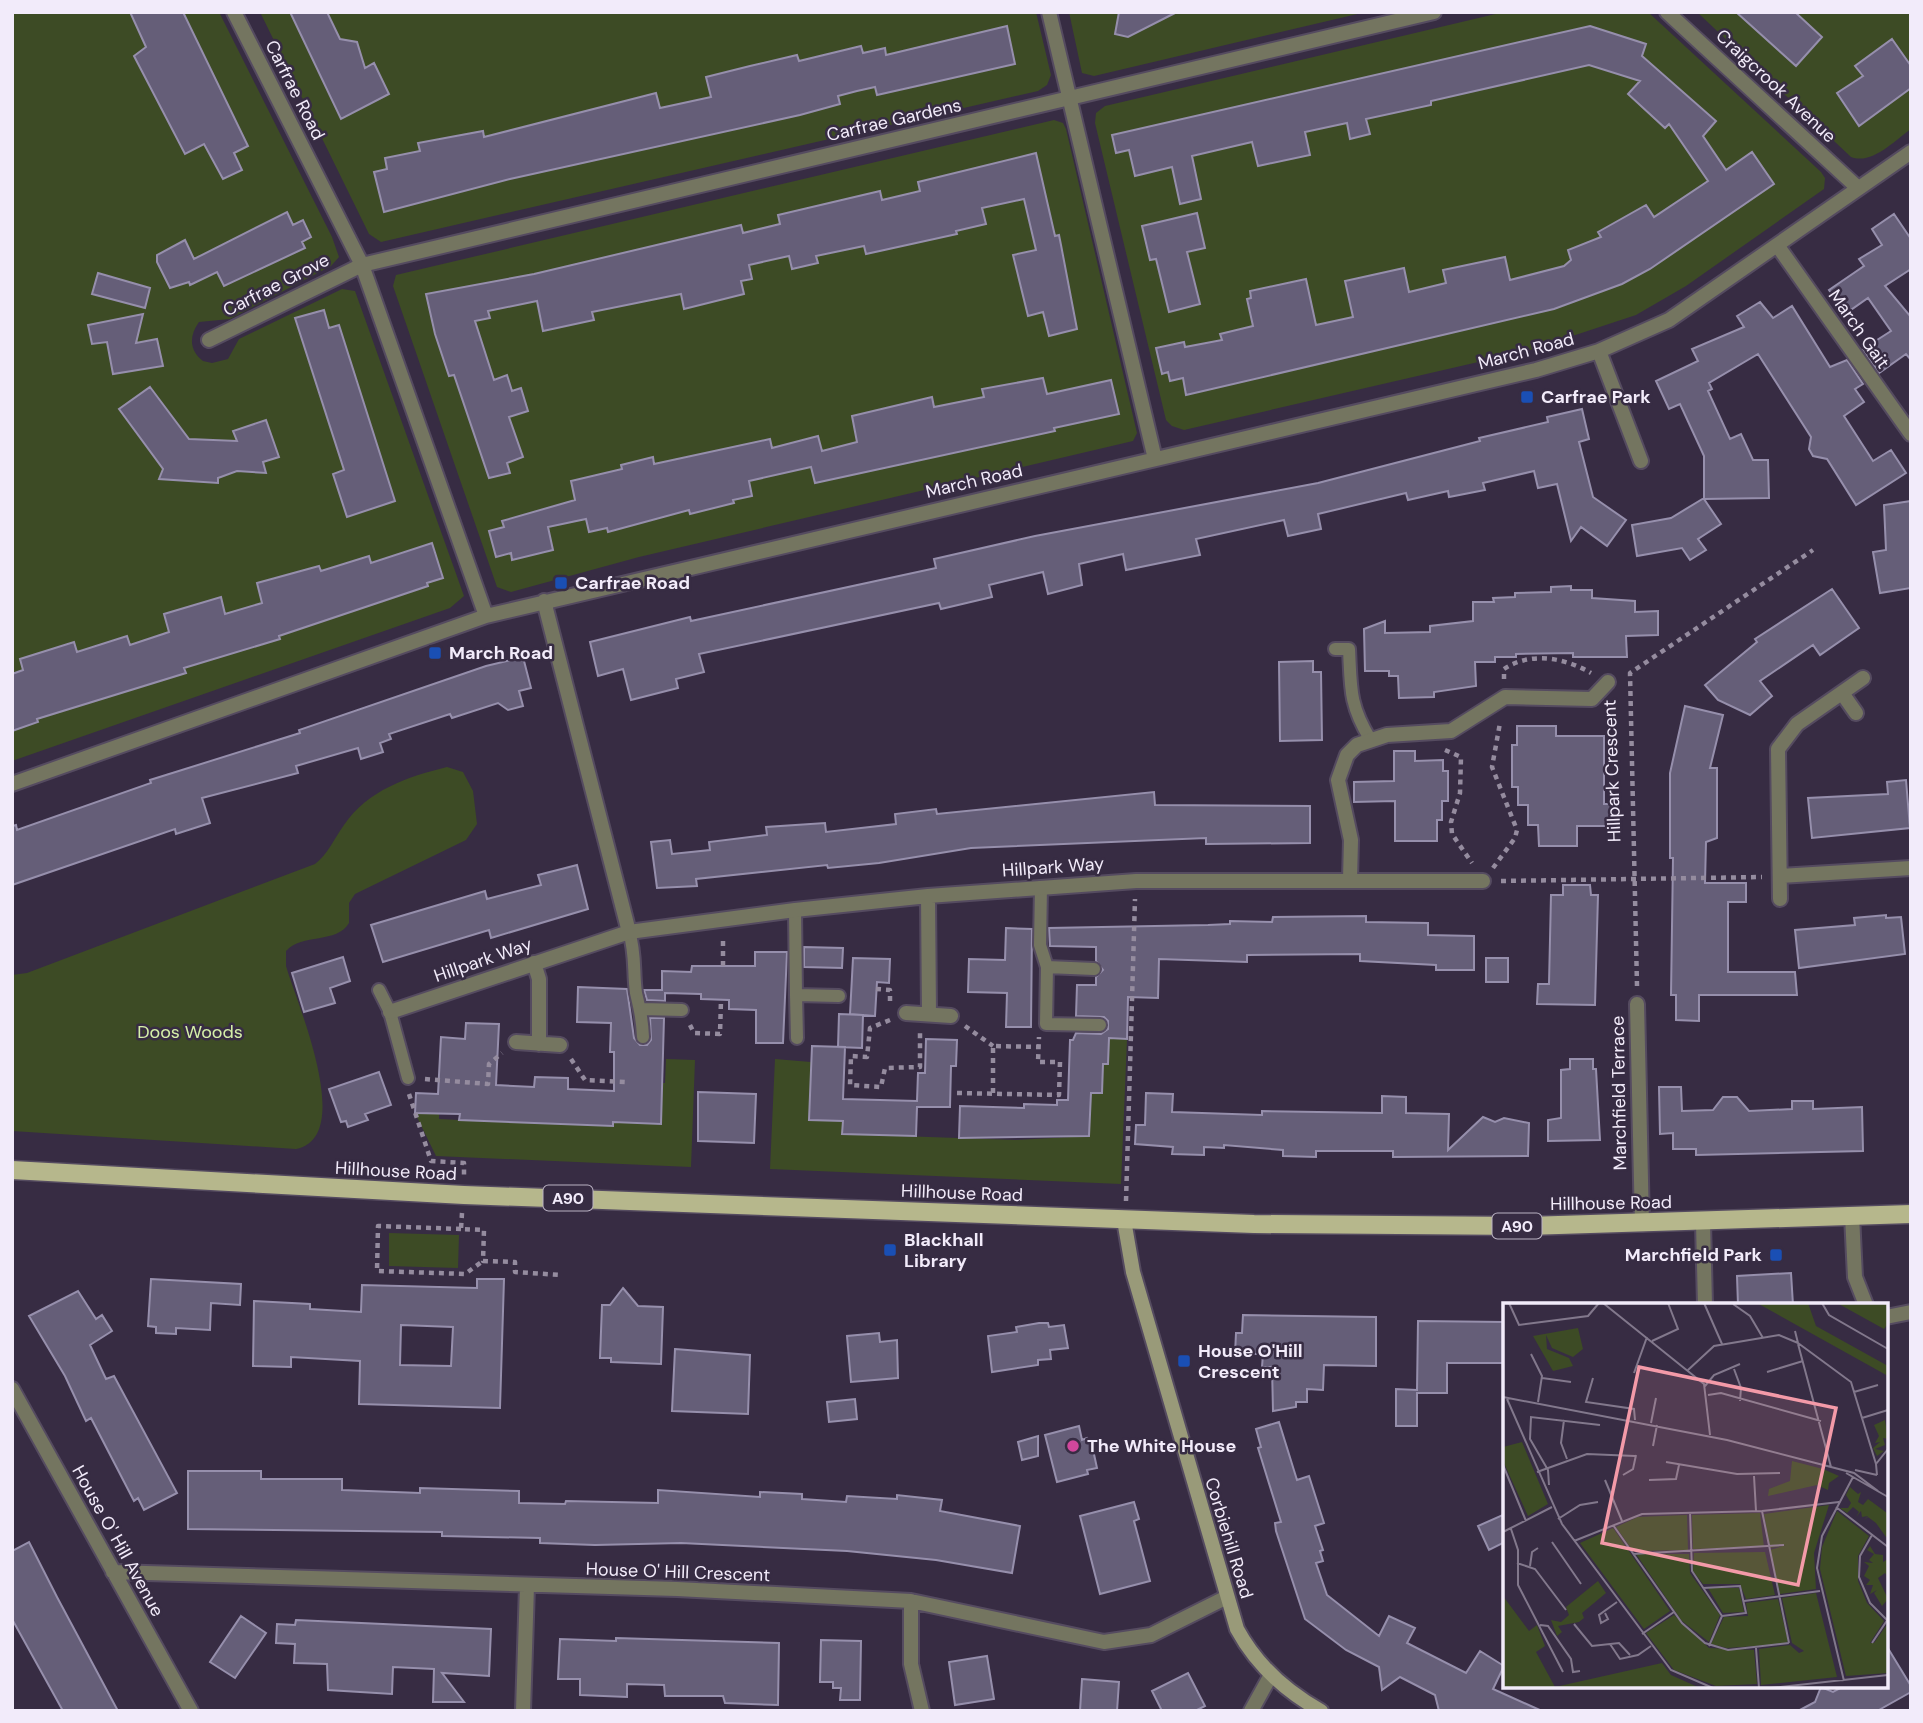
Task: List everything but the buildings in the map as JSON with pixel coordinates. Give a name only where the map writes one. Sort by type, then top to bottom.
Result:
[{"type":"main road","name":"Hillhouse Road","points":[[12,1170],[315,1188],[1124,1220],[1410,1227],[1642,1224],[1911,1214]]},
{"type":"street","name":"Carfrae Road","points":[[234,12],[362,265],[486,616]]},
{"type":"street","points":[[1049,12],[1155,459]]},
{"type":"street","name":"Carfrae Gardens","points":[[362,265],[1434,12]]},
{"type":"street","name":"Craigcrook Avenue","points":[[1667,12],[1858,188]]},
{"type":"street","name":"March Road","points":[[12,784],[486,616],[1536,370],[1598,351],[1669,320],[1911,152]]},
{"type":"street","name":"March Gait","points":[[1777,246],[1911,434]]},
{"type":"street","name":"Carfrae Grove","points":[[209,340],[362,265]]},
{"type":"street","points":[[1598,351],[1641,461]]},
{"type":"street","points":[[544,601],[629,932]]},
{"type":"street","points":[[1780,899],[1778,749],[1797,724],[1863,678]]},
{"type":"street","points":[[1350,880],[1351,840],[1338,780],[1347,755],[1370,739],[1387,735],[1451,731],[1505,697],[1592,699],[1608,682]]},
{"type":"street","points":[[1842,692],[1856,713]]},
{"type":"street","points":[[1780,876],[1911,868]]},
{"type":"street","name":"Hillpark Way","points":[[390,1012],[629,932],[928,895],[1136,881],[1483,881]]},
{"type":"street","points":[[928,895],[919,1014],[951,1016]]},
{"type":"street","points":[[534,963],[539,979],[538,1044]]},
{"type":"street","name":"Marchfield Terrace","points":[[1637,1004],[1642,1224]]},
{"type":"street","points":[[516,1042],[560,1045]]},
{"type":"street","points":[[1852,1216],[1855,1277],[1865,1303]]},
{"type":"street","name":"Corbiehill Road","points":[[1124,1220],[1133,1272],[1227,1597],[1246,1645],[1271,1675],[1300,1699],[1321,1711]]},
{"type":"street","points":[[1703,1222],[1705,1303]]},
{"type":"street","points":[[1888,1317],[1911,1312]]},
{"type":"street","name":"House O' Hill Avenue","points":[[12,1389],[191,1711]]},
{"type":"street","name":"House O' Hill Crescent","points":[[113,1572],[677,1589],[911,1601],[1080,1639],[1116,1642],[1152,1635],[1227,1597]]},
{"type":"street","points":[[523,1711],[527,1586]]},
{"type":"street","points":[[911,1601],[911,1664],[922,1711]]},
{"type":"street","points":[[1251,1711],[1271,1675]]},
{"type":"lane","points":[[1335,649],[1349,649],[1352,702],[1355,714],[1370,739]]},
{"type":"lane","points":[[1041,887],[1040,945],[1047,967],[1046,1024],[1100,1026]]},
{"type":"lane","points":[[795,911],[797,1038]]},
{"type":"lane","points":[[629,932],[635,952],[636,993],[642,1009],[643,1037]]},
{"type":"lane","points":[[1047,967],[1094,969]]},
{"type":"lane","points":[[379,990],[390,1012],[408,1078]]},
{"type":"lane","points":[[796,995],[839,996]]},
{"type":"lane","points":[[642,1009],[682,1010]]},
{"type":"path","name":"Hillpark Crescent","points":[[1637,1004],[1628,687],[1630,673],[1812,550]]},
{"type":"path","points":[[1483,881],[1515,838],[1517,830],[1492,766],[1505,697],[1504,669],[1513,663],[1533,659],[1572,662],[1608,682],[1628,687]]},
{"type":"path","points":[[1435,734],[1438,747],[1461,757],[1460,793],[1451,822],[1452,834],[1483,881]]},
{"type":"path","points":[[1483,881],[1635,881],[1780,876]]},
{"type":"path","points":[[1124,1220],[1128,1183],[1136,881]]},
{"type":"path","points":[[723,920],[723,966]]},
{"type":"path","points":[[876,989],[890,990],[889,1020]]},
{"type":"path","points":[[682,1010],[694,1033],[720,1034],[721,1000]]},
{"type":"path","points":[[919,1014],[920,1067],[885,1068],[881,1087],[850,1085],[851,1056],[867,1056],[870,1028],[889,1020],[919,1014]]},
{"type":"path","points":[[951,1016],[993,1046],[1038,1047]]},
{"type":"path","points":[[957,1093],[1059,1095],[1060,1062],[1038,1062],[1038,1040],[1046,1024]]},
{"type":"path","points":[[408,1078],[488,1084],[489,1064],[516,1042]]},
{"type":"path","points":[[560,1045],[585,1080],[626,1082]]},
{"type":"path","points":[[993,1046],[993,1093]]},
{"type":"path","points":[[461,1229],[378,1226],[377,1271],[465,1274],[483,1261]]},
{"type":"green space","points":[[12,12],[219,12],[332,237],[339,257],[331,266],[230,319],[199,322],[193,332],[193,348],[203,361],[212,363],[228,359],[239,339],[342,289],[355,291],[464,596],[450,608],[12,761]]},
{"type":"green space","points":[[260,12],[1036,12],[1051,75],[1047,85],[1038,91],[381,242],[369,234]]},
{"type":"green space","points":[[1069,12],[1366,12],[1094,76],[1082,73]]},
{"type":"green space","points":[[1504,12],[1648,12],[1821,172],[1825,178],[1824,189],[1686,286],[1636,315],[1530,350],[1184,430],[1172,426],[1166,420],[1095,123],[1096,113],[1105,106]]},
{"type":"green space","points":[[1697,12],[1911,12],[1911,129],[1875,155],[1859,159],[1851,157]]},
{"type":"green space","points":[[1054,120],[1063,123],[1066,129],[1137,433],[1133,441],[639,557],[511,592],[497,587],[393,286],[396,275]]},
{"type":"green space","name":"Doos Woods","points":[[447,767],[463,772],[473,791],[477,824],[466,840],[355,894],[349,903],[349,923],[344,929],[336,934],[293,945],[286,951],[286,966],[318,1067],[322,1096],[321,1121],[313,1139],[296,1149],[12,1131],[12,975],[27,973],[315,864],[354,813],[377,794],[417,775]]},
{"type":"green space","points":[[1109,1038],[1127,1039],[1121,1184],[770,1169],[775,1059],[811,1062],[809,1120],[843,1121],[843,1134],[1015,1140],[1089,1136],[1091,1093],[1102,1093],[1103,1064],[1108,1064]]},
{"type":"green space","points":[[666,1059],[695,1060],[691,1167],[436,1156],[415,1113],[439,1114],[439,1119],[459,1120],[613,1125],[613,1122],[660,1123],[660,1083],[665,1083]]},
{"type":"green space","points":[[389,1233],[459,1235],[458,1268],[389,1266]]},
{"type":"place","name":"Carfrae Park","points":[[1527,397]]},
{"type":"place","name":"Carfrae Road","points":[[561,583]]},
{"type":"place","name":"March Road","points":[[435,653]]},
{"type":"place","name":"Blackhall Library","points":[[890,1250]]},
{"type":"place","name":"Marchfield Park","points":[[1776,1255]]},
{"type":"place","name":"House O'Hill Crescent","points":[[1184,1361]]},
{"type":"place","name":"The White House","points":[[1073,1446]]}]
